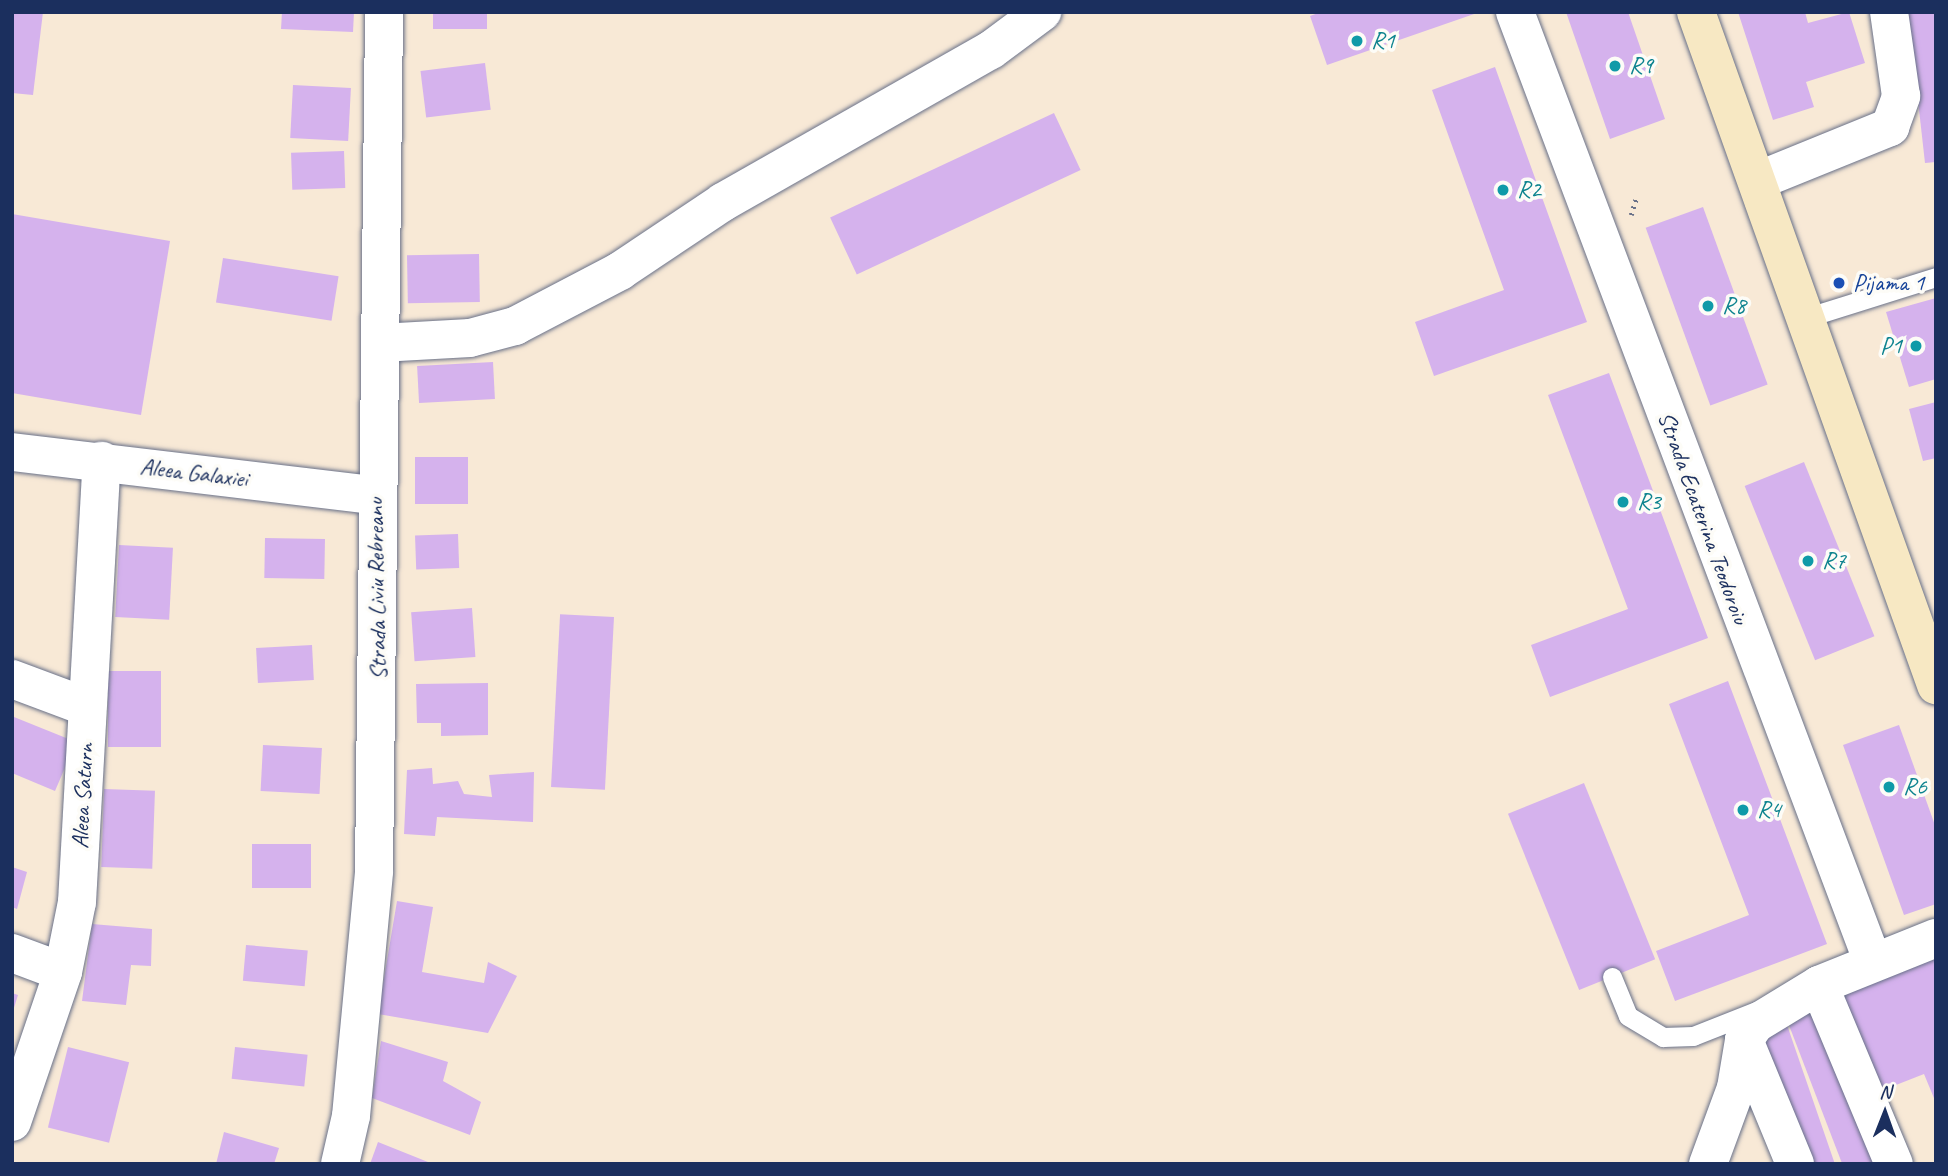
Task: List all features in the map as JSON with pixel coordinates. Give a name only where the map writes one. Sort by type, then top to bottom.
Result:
[{"type":"main road","points":[[1696,12],[1936,685]]},
{"type":"street","name":"Strada Liviu Rebreanu","points":[[340,1164],[358,1061],[374,871],[380,683],[375,495],[380,343],[384,12]]},
{"type":"street","points":[[380,343],[470,338],[515,326],[620,271],[723,202],[991,50],[1042,12]]},
{"type":"street","name":"Strada Ecaterina Teodoroiu","points":[[1515,12],[1872,960]]},
{"type":"street","points":[[1757,181],[1890,127],[1901,96],[1889,12]]},
{"type":"street","name":"Aleea Galaxiei","points":[[12,452],[375,495]]},
{"type":"street","name":"Aleea Saturn","points":[[12,1122],[63,972],[78,902],[102,461]]},
{"type":"street","points":[[12,679],[87,707]]},
{"type":"street","points":[[1707,1164],[1736,1088],[1744,1040],[1776,1007],[1872,960],[1936,938]]},
{"type":"street","points":[[12,953],[63,972]]},
{"type":"street","points":[[1819,985],[1894,1164]]},
{"type":"street","points":[[1744,1040],[1795,1164]]},
{"type":"lane","points":[[1805,318],[1936,277]]},
{"type":"lane","points":[[1612,977],[1628,1016],[1663,1037],[1693,1037],[1819,985]]},
{"type":"building","points":[[12,12],[43,12],[33,95],[12,93]]},
{"type":"building","points":[[282,12],[354,12],[353,32],[281,29]]},
{"type":"building","points":[[433,12],[487,12],[487,29],[433,29]]},
{"type":"building","name":"R1","points":[[1321,12],[1477,13],[1327,65],[1310,16]]},
{"type":"building","name":"R9","points":[[1566,12],[1628,12],[1665,119],[1610,139]]},
{"type":"building","points":[[1738,12],[1805,12],[1808,23],[1849,12],[1865,63],[1806,82],[1814,107],[1773,120]]},
{"type":"building","points":[[1908,12],[1936,12],[1936,162],[1925,163]]},
{"type":"building","points":[[485,63],[491,110],[426,118],[420,71]]},
{"type":"building","name":"R2","points":[[1495,67],[1587,322],[1434,376],[1415,322],[1504,290],[1432,90]]},
{"type":"building","points":[[293,85],[351,88],[348,141],[290,138]]},
{"type":"building","points":[[1054,113],[1081,170],[857,274],[830,217]]},
{"type":"building","points":[[344,151],[345,188],[292,190],[291,153]]},
{"type":"building","name":"R8","points":[[1703,207],[1768,385],[1710,405],[1646,228]]},
{"type":"building","points":[[12,214],[170,241],[141,415],[12,393]]},
{"type":"building","points":[[479,254],[480,302],[408,303],[407,255]]},
{"type":"building","points":[[223,258],[339,276],[332,321],[216,302]]},
{"type":"building","name":"P1","points":[[1936,298],[1936,379],[1909,387],[1886,312]]},
{"type":"building","points":[[493,362],[495,399],[419,403],[417,366]]},
{"type":"building","name":"R3","points":[[1609,373],[1708,638],[1550,697],[1531,645],[1628,609],[1548,395]]},
{"type":"building","points":[[1936,402],[1936,458],[1923,461],[1909,409]]},
{"type":"building","points":[[415,457],[468,457],[468,504],[415,504]]},
{"type":"building","name":"R7","points":[[1804,462],[1874,636],[1815,660],[1745,486]]},
{"type":"building","points":[[458,534],[459,568],[416,569],[415,536]]},
{"type":"building","points":[[265,538],[325,539],[324,579],[264,578]]},
{"type":"building","points":[[119,545],[173,548],[169,620],[115,617]]},
{"type":"building","points":[[472,608],[475,657],[415,661],[411,612]]},
{"type":"building","points":[[560,614],[614,617],[605,790],[551,787]]},
{"type":"building","points":[[312,645],[314,680],[258,683],[256,648]]},
{"type":"building","points":[[108,671],[161,671],[161,747],[108,747]]},
{"type":"building","name":"R4","points":[[1728,681],[1827,944],[1675,1001],[1656,951],[1749,915],[1669,704]]},
{"type":"building","points":[[488,683],[488,735],[441,736],[441,723],[417,723],[416,684]]},
{"type":"building","points":[[14,717],[76,742],[55,791],[12,773]]},
{"type":"building","name":"R6","points":[[1899,725],[1936,828],[1936,904],[1904,915],[1843,745]]},
{"type":"building","points":[[263,745],[322,748],[320,794],[261,791]]},
{"type":"building","points":[[432,768],[433,784],[458,781],[464,794],[492,797],[489,775],[534,772],[533,822],[437,817],[435,836],[404,834],[407,770]]},
{"type":"building","points":[[1584,783],[1655,959],[1579,990],[1508,814]]},
{"type":"building","points":[[104,789],[155,791],[152,869],[101,867]]},
{"type":"building","points":[[252,844],[311,844],[311,888],[252,888]]},
{"type":"building","points":[[12,867],[27,872],[17,909],[12,907]]},
{"type":"building","points":[[397,901],[433,907],[422,972],[484,983],[488,962],[517,976],[488,1033],[378,1014]]},
{"type":"building","points":[[92,924],[152,929],[151,966],[131,965],[126,1005],[82,1001]]},
{"type":"building","points":[[246,945],[308,950],[305,986],[243,981]]},
{"type":"building","points":[[1936,955],[1936,1103],[1924,1074],[1873,1094],[1834,995]]},
{"type":"building","points":[[12,993],[18,995],[13,1011],[12,1011]]},
{"type":"building","points":[[1811,996],[1875,1164],[1842,1164],[1782,1007]]},
{"type":"building","points":[[1786,1022],[1835,1164],[1802,1164],[1757,1032]]},
{"type":"building","points":[[381,1041],[448,1062],[443,1081],[481,1102],[470,1135],[372,1098]]},
{"type":"building","points":[[68,1047],[129,1062],[109,1143],[48,1128]]},
{"type":"building","points":[[235,1047],[308,1055],[304,1086],[232,1079]]},
{"type":"building","points":[[224,1132],[279,1148],[274,1164],[216,1164]]},
{"type":"building","points":[[378,1142],[433,1164],[370,1164]]},
{"type":"place","name":"R1","points":[[1357,41]]},
{"type":"place","name":"R9","points":[[1615,66]]},
{"type":"place","name":"R2","points":[[1503,190]]},
{"type":"place","name":"Pijama 1","points":[[1839,283]]},
{"type":"place","name":"R8","points":[[1708,306]]},
{"type":"place","name":"P1","points":[[1916,346]]},
{"type":"place","name":"R3","points":[[1623,502]]},
{"type":"place","name":"R7","points":[[1808,561]]},
{"type":"place","name":"R6","points":[[1889,787]]},
{"type":"place","name":"R4","points":[[1743,810]]}]
